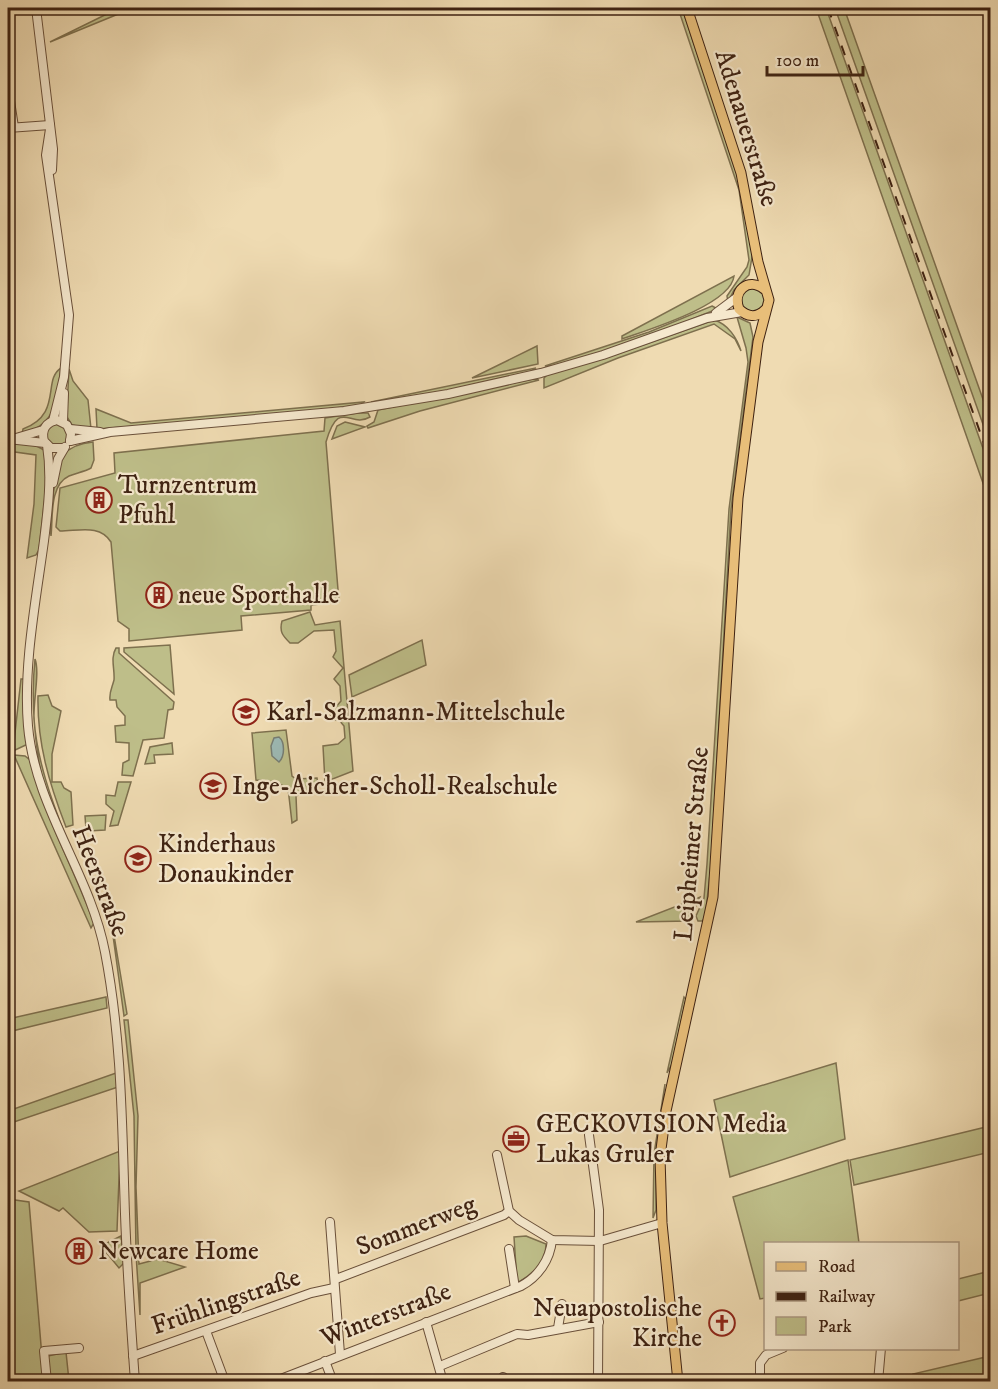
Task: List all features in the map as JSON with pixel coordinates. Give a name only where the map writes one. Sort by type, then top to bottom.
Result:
[{"type":"main road","name":"Adenauerstraße","points":[[687,8],[741,173],[749,204],[764,289]]},
{"type":"main road","points":[[748,284],[758,262]]},
{"type":"main road","points":[[748,284],[757,284],[764,289],[769,300],[765,310],[758,315],[745,314],[736,298],[740,289],[748,284]]},
{"type":"main road","name":"Leipheimer Straße","points":[[678,1382],[662,1223],[660,1157],[664,1126],[713,897],[738,498],[758,342],[765,310]]},
{"type":"main road","name":"Leipheimer Straße","points":[[745,314],[754,324],[758,342]]},
{"type":"street","points":[[36,8],[50,127],[46,155],[54,221],[68,299],[63,421],[70,429],[70,441],[110,432],[344,411],[448,394],[541,373],[603,355],[707,318],[745,314]]},
{"type":"street","points":[[8,88],[11,128],[50,127]]},
{"type":"street","points":[[707,318],[736,298]]},
{"type":"street","points":[[11,439],[43,430],[52,421],[64,377]]},
{"type":"street","points":[[52,421],[63,421]]},
{"type":"street","points":[[70,429],[110,432]]},
{"type":"street","points":[[43,430],[46,444]]},
{"type":"street","points":[[11,439],[46,444],[56,449],[64,448]]},
{"type":"street","name":"Heerstraße","points":[[48,502],[58,459],[70,441]]},
{"type":"street","name":"Heerstraße","points":[[46,444],[50,463],[48,502],[27,684],[28,726],[41,787],[95,914],[105,952],[124,1110],[128,1280],[135,1382]]},
{"type":"street","points":[[589,1135],[595,1163],[600,1241],[598,1382]]},
{"type":"street","points":[[497,1155],[509,1211],[519,1220],[552,1240],[600,1241],[662,1223]]},
{"type":"street","name":"Sommerweg","points":[[336,1279],[504,1215],[509,1211]]},
{"type":"street","points":[[330,1222],[340,1354]]},
{"type":"street","name":"Winterstraße","points":[[273,1382],[533,1279],[546,1262],[552,1240]]},
{"type":"street","points":[[509,1249],[515,1288]]},
{"type":"street","name":"Frühlingstraße","points":[[133,1356],[311,1293],[334,1288]]},
{"type":"street","points":[[558,1328],[562,1304]]},
{"type":"street","points":[[426,1322],[443,1382]]},
{"type":"street","points":[[440,1366],[517,1334],[528,1335],[599,1322]]},
{"type":"street","points":[[206,1331],[225,1382]]},
{"type":"street","points":[[47,1382],[44,1352],[79,1348]]},
{"type":"street","points":[[760,1382],[760,1363],[766,1355],[778,1350]]},
{"type":"street","points":[[878,1382],[881,1350]]},
{"type":"street","points":[[325,1361],[333,1382]]},
{"type":"green space","points":[[119,8],[133,8],[50,42]]},
{"type":"green space","points":[[678,8],[682,8],[736,169],[753,251],[749,275],[734,290],[728,302],[727,296],[747,267],[749,260],[739,190]]},
{"type":"green space","points":[[816,8],[826,8],[990,468],[990,503]]},
{"type":"green space","points":[[835,8],[844,8],[990,419],[990,444]]},
{"type":"green space","points":[[734,276],[729,287],[719,297],[704,306],[668,323],[622,339],[622,336]]},
{"type":"green space","points":[[753,288],[761,292],[765,300],[761,308],[753,312],[745,308],[741,300],[745,292]]},
{"type":"green space","points":[[712,306],[716,308],[715,310],[628,344],[577,360],[545,366],[649,332]]},
{"type":"green space","points":[[737,317],[750,323],[753,337],[731,509],[711,865],[705,918],[698,921],[696,916],[704,898],[707,864],[729,509],[748,362]]},
{"type":"green space","points":[[714,320],[731,332],[737,341],[741,351],[735,339],[714,324],[618,358],[544,388],[544,378],[547,375],[617,354]]},
{"type":"green space","points":[[537,346],[538,364],[472,378]]},
{"type":"green space","points":[[61,368],[56,400],[49,417],[34,430],[22,434],[23,429],[35,423],[43,415],[48,406],[53,380]]},
{"type":"green space","points":[[536,368],[530,372],[447,391],[371,402]]},
{"type":"green space","points":[[69,369],[73,381],[88,400],[91,429],[72,425],[67,417]]},
{"type":"green space","points":[[533,379],[539,380],[420,411],[368,428],[367,426],[374,422],[378,410]]},
{"type":"green space","points":[[364,402],[362,405],[253,417],[97,429],[96,409],[131,423]]},
{"type":"green space","points":[[368,413],[370,417],[357,420],[340,417],[331,428],[326,442],[339,602],[311,605],[311,610],[241,616],[242,630],[129,641],[129,629],[118,621],[111,542],[106,536],[95,531],[60,531],[56,527],[60,488],[115,473],[114,453],[324,431],[325,418]]},
{"type":"green space","points":[[345,422],[365,427],[332,439],[337,426]]},
{"type":"green space","points":[[57,424],[67,431],[68,435],[61,445],[57,446],[47,439],[46,435],[53,425]]},
{"type":"green space","points":[[93,442],[94,460],[91,468],[69,476],[58,487],[53,503],[51,536],[53,494],[60,461],[63,455],[73,447]]},
{"type":"green space","points":[[31,443],[44,450],[47,478],[39,550],[36,555],[27,558],[34,504],[36,455],[8,451],[8,444]]},
{"type":"green space","points":[[310,612],[315,625],[340,621],[353,771],[325,782],[323,746],[338,744],[345,738],[344,726],[339,720],[331,720],[330,709],[335,708],[341,701],[340,686],[334,679],[343,668],[333,657],[336,651],[334,630],[314,631],[298,643],[290,643],[281,631],[282,621]]},
{"type":"green space","points":[[422,640],[426,665],[352,697],[349,675]]},
{"type":"green space","points":[[170,645],[174,694],[124,652],[124,648]]},
{"type":"green space","points":[[116,648],[119,648],[119,653],[174,702],[173,709],[168,710],[164,738],[143,740],[133,776],[122,775],[123,763],[129,760],[129,743],[116,742],[115,726],[125,725],[125,716],[117,707],[116,700],[110,700],[114,680],[113,656]]},
{"type":"green space","points":[[35,659],[37,671],[34,712],[34,679]]},
{"type":"green space","points":[[21,679],[25,679],[28,744],[13,751]]},
{"type":"green space","points":[[48,695],[52,706],[61,711],[52,754],[52,782],[61,782],[64,788],[71,792],[73,825],[66,827],[49,779],[42,747],[38,696]]},
{"type":"green space","points":[[35,725],[38,749],[46,779],[66,837],[48,799],[37,751]]},
{"type":"green space","points":[[286,730],[292,776],[296,779],[317,778],[318,785],[296,796],[297,820],[292,823],[288,788],[275,782],[256,780],[252,733]]},
{"type":"green space","points":[[172,743],[173,754],[154,755],[155,763],[145,764],[150,747]]},
{"type":"green space","points":[[14,755],[25,756],[30,760],[44,802],[94,923],[91,928]]},
{"type":"green space","points":[[118,782],[131,782],[118,825],[110,826],[114,811],[106,804],[106,795],[115,796]]},
{"type":"green space","points":[[106,815],[105,830],[88,831],[86,829],[85,816]]},
{"type":"green space","points":[[700,897],[689,921],[636,922]]},
{"type":"green space","points":[[108,899],[127,1014],[124,1016]]},
{"type":"green space","points":[[106,997],[107,1008],[8,1032],[8,1019]]},
{"type":"green space","points":[[684,997],[686,999],[672,1064],[667,1073]]},
{"type":"green space","points":[[124,1020],[128,1020],[138,1116],[136,1187],[139,1264],[158,1259],[185,1267],[140,1283],[140,1315],[136,1254],[134,1116]]},
{"type":"green space","points":[[836,1063],[845,1139],[730,1177],[714,1100]]},
{"type":"green space","points":[[116,1073],[118,1087],[8,1124],[8,1111]]},
{"type":"green space","points":[[665,1084],[656,1155],[656,1210],[653,1218],[654,1154]]},
{"type":"green space","points":[[990,1126],[990,1152],[854,1185],[850,1160]]},
{"type":"green space","points":[[120,1151],[117,1231],[89,1232],[63,1208],[59,1211],[19,1191]]},
{"type":"green space","points":[[848,1160],[859,1242],[764,1242],[764,1298],[760,1299],[733,1197]]},
{"type":"green space","points":[[8,1199],[29,1202],[44,1381],[8,1381]]},
{"type":"green space","points":[[121,1236],[124,1263],[119,1268],[101,1246]]},
{"type":"green space","points":[[526,1236],[546,1244],[544,1257],[538,1267],[517,1283],[514,1237]]},
{"type":"green space","points":[[990,1271],[990,1293],[959,1301],[959,1279]]},
{"type":"green space","points":[[66,1352],[69,1381],[49,1381],[48,1356]]},
{"type":"green space","points":[[990,1356],[990,1381],[915,1381],[913,1374]]},
{"type":"water","points":[[279,737],[284,749],[279,762],[272,756],[271,746],[274,738]]},
{"type":"railway","points":[[828,8],[990,460]]},
{"type":"place","name":"Turnzentrum Pfuhl","points":[[99,500]]},
{"type":"place","name":"neue Sporthalle","points":[[159,595]]},
{"type":"place","name":"Karl-Salzmann-Mittelschule","points":[[246,712]]},
{"type":"place","name":"Inge-Aicher-Scholl-Realschule","points":[[213,786]]},
{"type":"place","name":"Kinderhaus Donaukinder","points":[[138,859]]},
{"type":"place","name":"GECKOVISION Media Lukas Gruler","points":[[516,1139]]},
{"type":"place","name":"Newcare Home","points":[[79,1251]]},
{"type":"place","name":"Neuapostolische Kirche","points":[[722,1323]]}]
